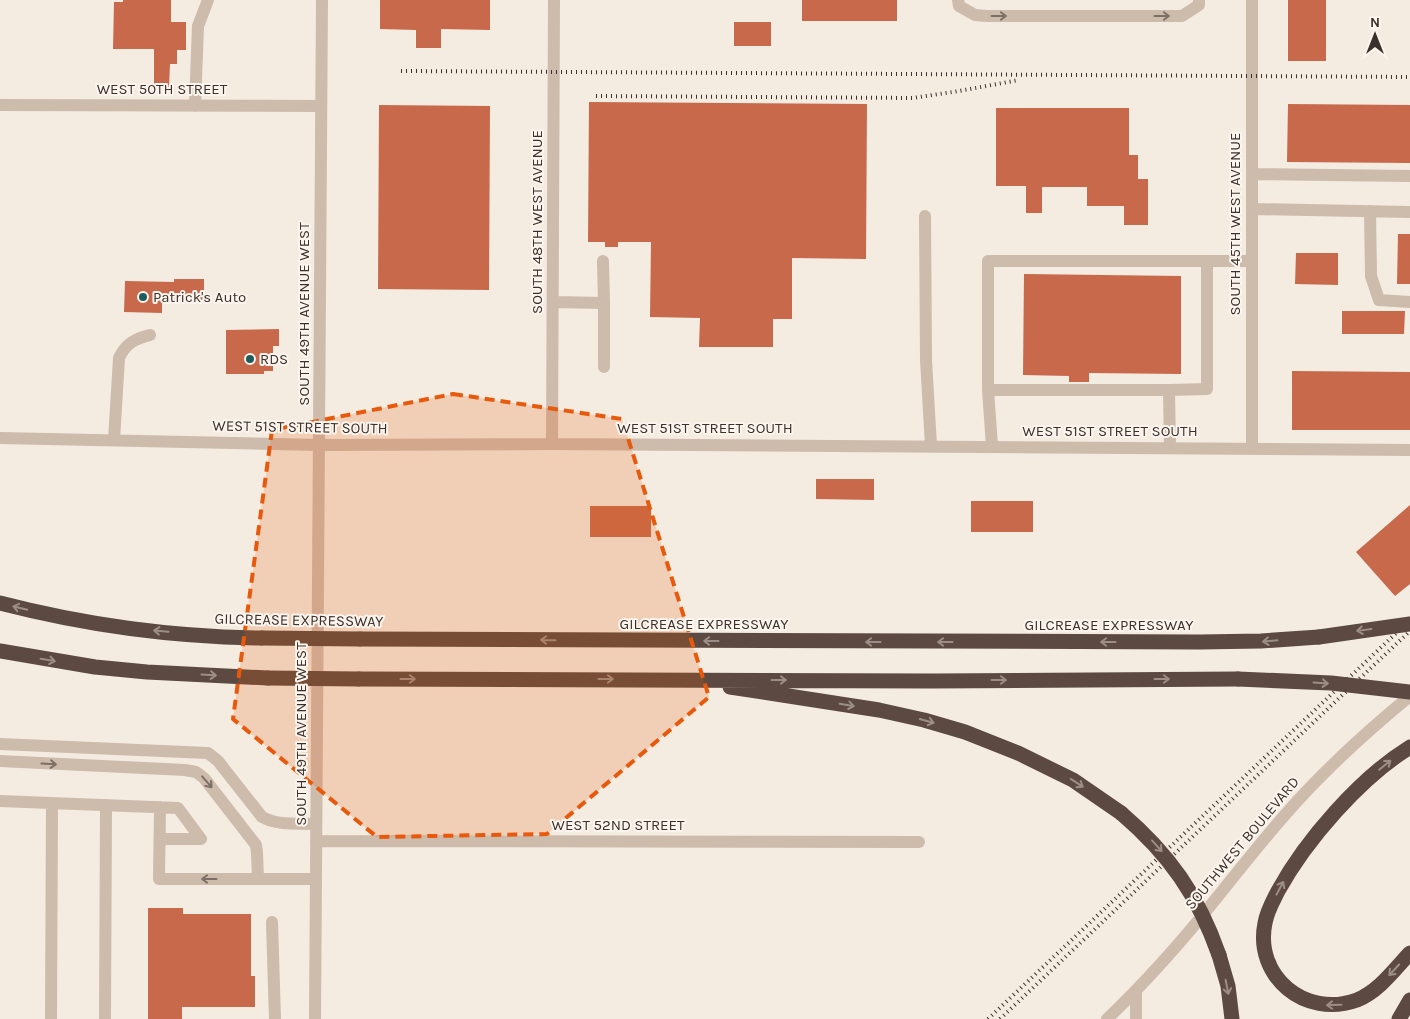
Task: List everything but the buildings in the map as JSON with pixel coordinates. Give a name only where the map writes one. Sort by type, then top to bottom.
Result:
[{"type":"highway","name":"GILCREASE EXPRESSWAY","points":[[0,603],[59,617],[142,629],[262,638],[1200,642],[1260,641],[1319,637],[1410,624]]},
{"type":"highway","points":[[0,651],[104,668],[268,678],[933,681],[1238,679],[1331,683],[1410,692]]},
{"type":"highway","points":[[678,679],[880,710],[924,720],[965,732],[1018,753],[1073,780],[1121,813],[1152,842],[1181,876],[1202,913],[1220,955],[1228,986],[1232,1019]]},
{"type":"highway","points":[[1410,747],[1379,770],[1358,789],[1341,806],[1300,856],[1269,909],[1263,933],[1264,950],[1269,964],[1283,985],[1304,1001],[1330,1006],[1357,1000],[1368,994],[1378,987],[1410,953]]},
{"type":"highway","points":[[1399,1019],[1410,1000]]},
{"type":"street","points":[[195,106],[198,26],[208,0]]},
{"type":"street","name":"SOUTH 49TH AVENUE WEST","points":[[315,1019],[322,0]]},
{"type":"street","name":"SOUTH 48TH WEST AVENUE","points":[[552,444],[554,0]]},
{"type":"street","points":[[958,0],[959,6],[975,15],[987,16],[1182,16],[1199,5],[1199,0]]},
{"type":"street","name":"SOUTH 45TH WEST AVENUE","points":[[1252,0],[1252,448]]},
{"type":"street","name":"WEST 50TH STREET","points":[[1,105],[321,106]]},
{"type":"street","points":[[1252,174],[1410,176]]},
{"type":"street","points":[[1252,209],[1410,212]]},
{"type":"street","points":[[1370,211],[1371,276],[1379,300],[1410,302]]},
{"type":"street","points":[[925,216],[926,360],[931,446]]},
{"type":"street","points":[[603,261],[604,367]]},
{"type":"street","points":[[992,446],[988,390],[988,262],[1251,262]]},
{"type":"street","points":[[988,390],[1207,389],[1207,262]]},
{"type":"street","points":[[553,302],[604,303]]},
{"type":"street","points":[[114,440],[119,358],[123,350],[135,339],[150,335]]},
{"type":"street","points":[[1169,390],[1170,447]]},
{"type":"street","name":"WEST 51ST STREET SOUTH","points":[[0,438],[319,445],[992,446],[1410,450]]},
{"type":"street","name":"SOUTHWEST BOULEVARD","points":[[1107,1019],[1136,992],[1185,936],[1278,822],[1321,776],[1364,735],[1410,696]]},
{"type":"street","points":[[0,744],[208,753],[218,761],[262,817],[272,822],[316,824]]},
{"type":"street","points":[[0,762],[196,772],[204,778],[256,845],[258,879]]},
{"type":"street","points":[[0,800],[178,808],[200,840],[160,839]]},
{"type":"street","points":[[51,1019],[52,803]]},
{"type":"street","points":[[105,1019],[106,805]]},
{"type":"street","points":[[160,807],[159,879],[316,879]]},
{"type":"street","name":"WEST 52ND STREET","points":[[316,841],[919,842]]},
{"type":"street","points":[[272,922],[275,1019]]},
{"type":"street","points":[[1136,992],[1136,1019]]},
{"type":"highlighted area","points":[[453,394],[622,419],[709,697],[547,834],[377,837],[233,719],[272,430]]},
{"type":"railway","points":[[401,71],[1410,77]]},
{"type":"railway","points":[[596,96],[913,98],[1019,80]]},
{"type":"railway","points":[[988,1019],[1410,620]]},
{"type":"railway","points":[[1000,1019],[1410,631]]},
{"type":"place","name":"Patrick's Auto","points":[[143,297]]},
{"type":"place","name":"RDS","points":[[250,359]]}]
